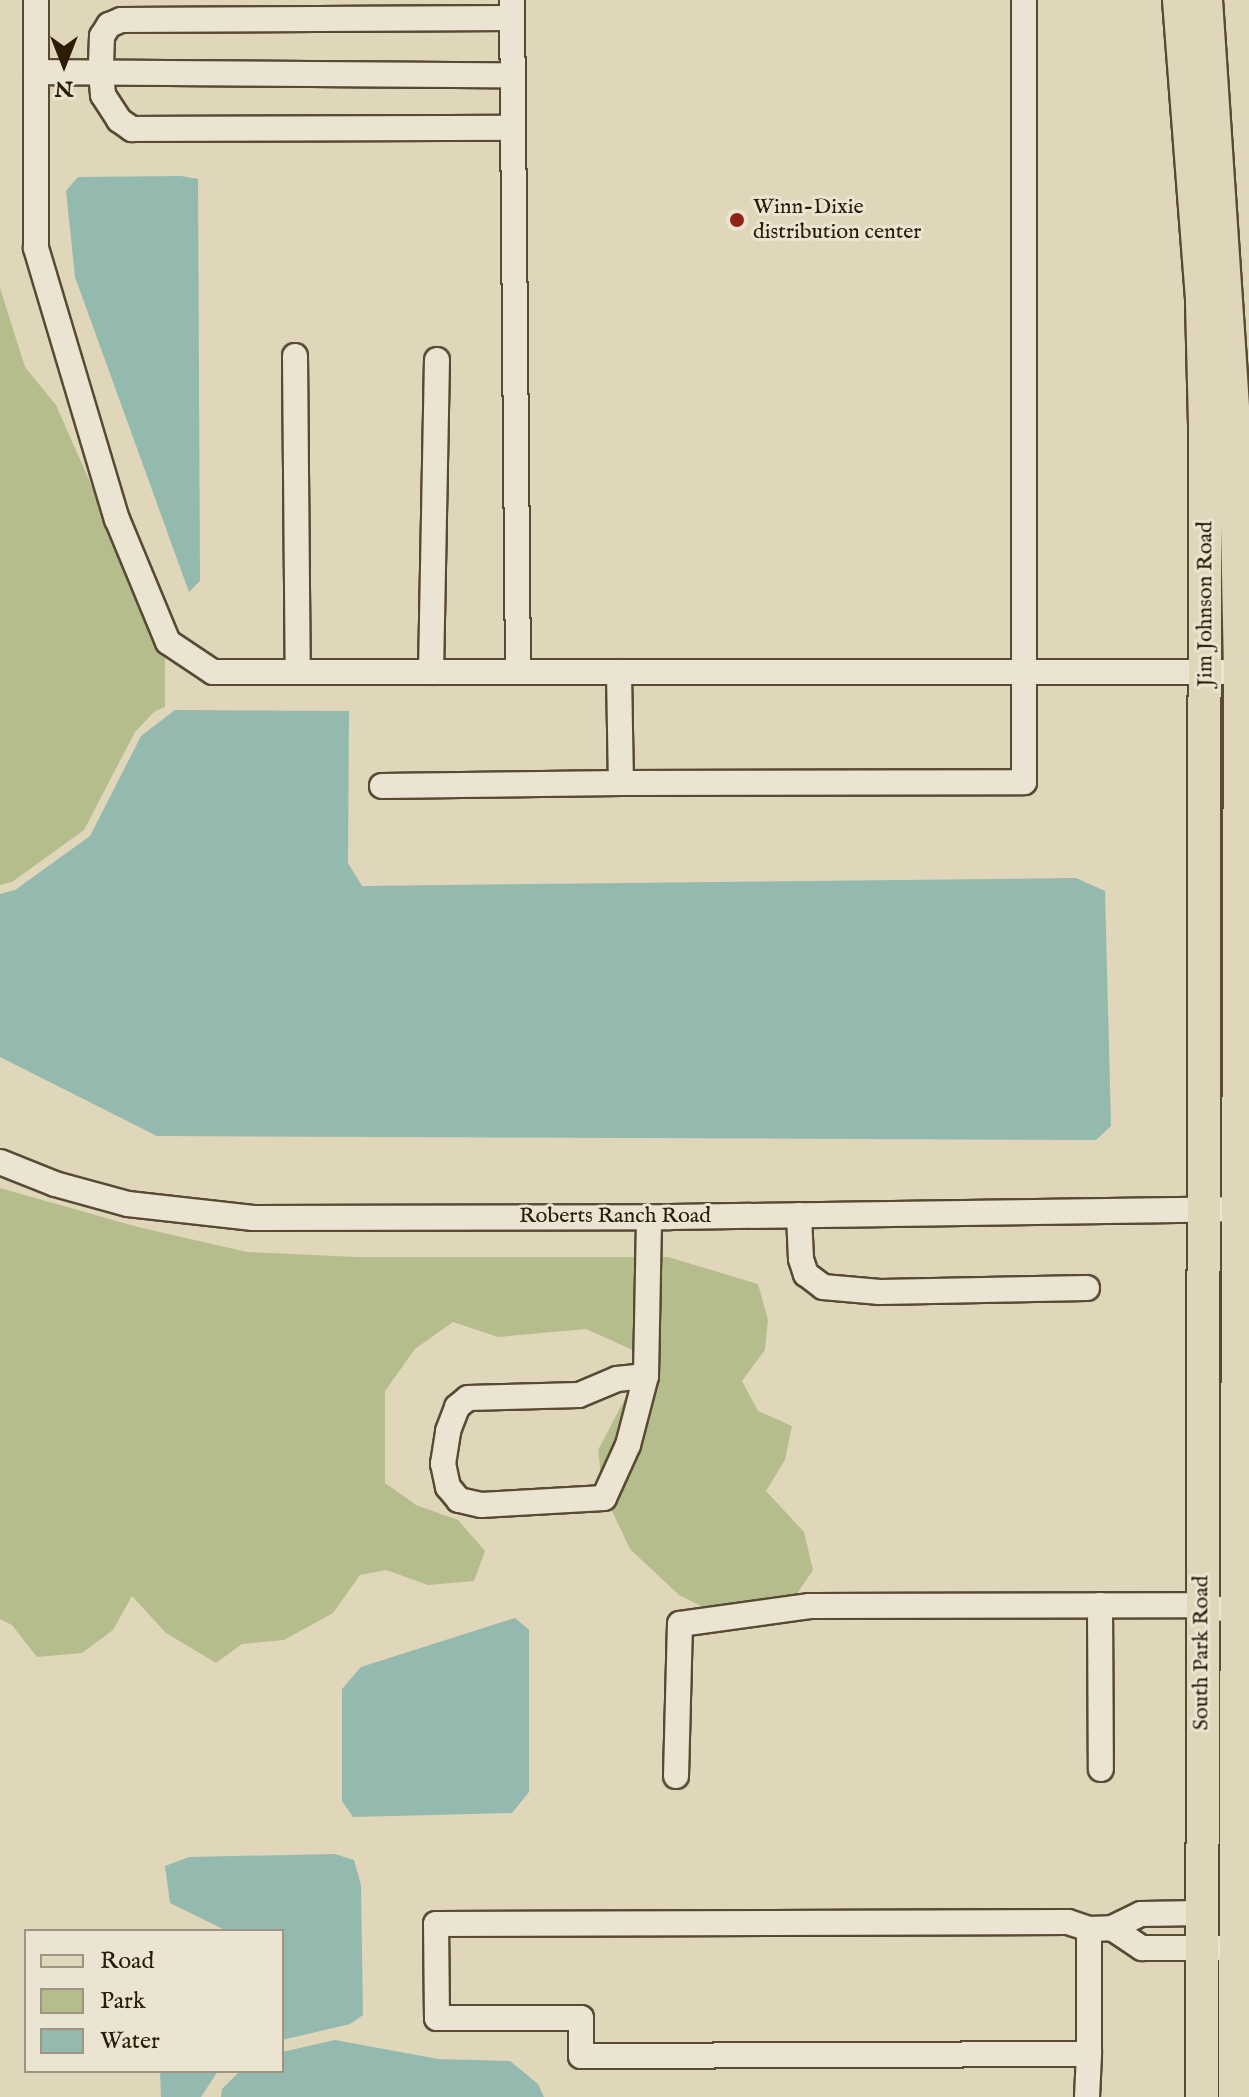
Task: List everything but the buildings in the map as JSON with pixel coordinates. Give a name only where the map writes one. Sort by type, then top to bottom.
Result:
[{"type":"main road","name":"Jim Johnson Road","points":[[1179,0],[1202,302],[1207,672],[1206,933],[1229,1209]]},
{"type":"main road","name":"Jim Johnson Road","points":[[1206,0],[1235,431],[1244,672],[1239,946],[1229,1209]]},
{"type":"main road","points":[[1207,672],[1226,713],[1225,914],[1239,946]]},
{"type":"main road","name":"South Park Road","points":[[1229,1209],[1237,1459],[1203,1913],[1220,1948],[1235,2097]]},
{"type":"main road","name":"South Park Road","points":[[1202,2097],[1220,1948],[1237,1881],[1225,1610],[1229,1209]]},
{"type":"main road","points":[[1220,1948],[1224,1957],[1223,2097]]},
{"type":"street","points":[[36,0],[36,248],[117,519],[168,642],[213,672],[1244,672]]},
{"type":"street","points":[[382,786],[1024,782],[1024,0]]},
{"type":"street","points":[[513,128],[132,129],[119,120],[103,95],[102,36],[109,25],[121,20],[512,9],[518,672]]},
{"type":"street","points":[[36,72],[513,75]]},
{"type":"street","points":[[295,356],[298,672]]},
{"type":"street","points":[[431,672],[437,360]]},
{"type":"street","points":[[619,672],[621,783]]},
{"type":"street","name":"Roberts Ranch Road","points":[[0,1162],[55,1184],[128,1204],[253,1218],[649,1217],[1229,1209]]},
{"type":"street","points":[[799,1215],[801,1259],[806,1274],[823,1287],[880,1292],[1087,1288]]},
{"type":"street","points":[[646,1376],[617,1379],[579,1395],[468,1398],[457,1407],[448,1431],[443,1464],[448,1487],[459,1500],[481,1505],[604,1498],[628,1445],[646,1376],[649,1217]]},
{"type":"street","points":[[676,1776],[680,1624],[810,1606],[1100,1605],[1225,1610]]},
{"type":"street","points":[[1100,1605],[1101,1769]]},
{"type":"street","points":[[1100,1928],[1141,1914],[1203,1913]]},
{"type":"street","points":[[1089,2054],[581,2056],[581,2018],[437,2018],[436,1924],[1068,1922],[1100,1928],[1142,1948],[1220,1948]]},
{"type":"street","points":[[1087,2097],[1100,1928]]},
{"type":"green space","points":[[0,288],[25,367],[56,405],[165,652],[165,707],[154,712],[135,732],[84,830],[12,882],[0,885]]},
{"type":"green space","points":[[0,1188],[138,1227],[247,1252],[356,1257],[668,1257],[758,1284],[768,1320],[765,1350],[742,1381],[758,1411],[792,1426],[785,1460],[766,1491],[804,1532],[813,1570],[782,1616],[737,1624],[679,1595],[630,1549],[603,1492],[598,1450],[628,1393],[635,1351],[586,1329],[498,1337],[453,1322],[415,1349],[385,1391],[385,1483],[416,1505],[458,1520],[485,1551],[474,1581],[428,1585],[386,1570],[360,1575],[333,1613],[284,1640],[242,1644],[216,1663],[166,1633],[132,1596],[113,1630],[82,1653],[37,1657],[12,1625],[0,1619]]},
{"type":"water","points":[[181,176],[198,179],[200,581],[189,592],[75,277],[66,191],[78,177]]},
{"type":"water","points":[[175,710],[349,711],[348,863],[362,886],[1076,878],[1105,891],[1111,1126],[1096,1140],[157,1136],[0,1057],[0,894],[15,890],[90,836],[141,736]]},
{"type":"water","points":[[515,1618],[529,1630],[529,1792],[512,1813],[353,1817],[342,1801],[342,1689],[361,1667]]},
{"type":"water","points":[[335,1854],[354,1860],[361,1885],[363,2015],[350,2024],[284,2040],[284,1929],[223,1929],[170,1903],[165,1866],[189,1857]]},
{"type":"water","points":[[335,2040],[438,2059],[510,2061],[538,2084],[544,2097],[221,2097],[222,2089],[238,2073],[284,2073],[284,2052]]},
{"type":"water","points":[[160,2073],[217,2073],[201,2097],[161,2097]]},
{"type":"place","name":"Winn-Dixie distribution center","points":[[737,220]]}]
